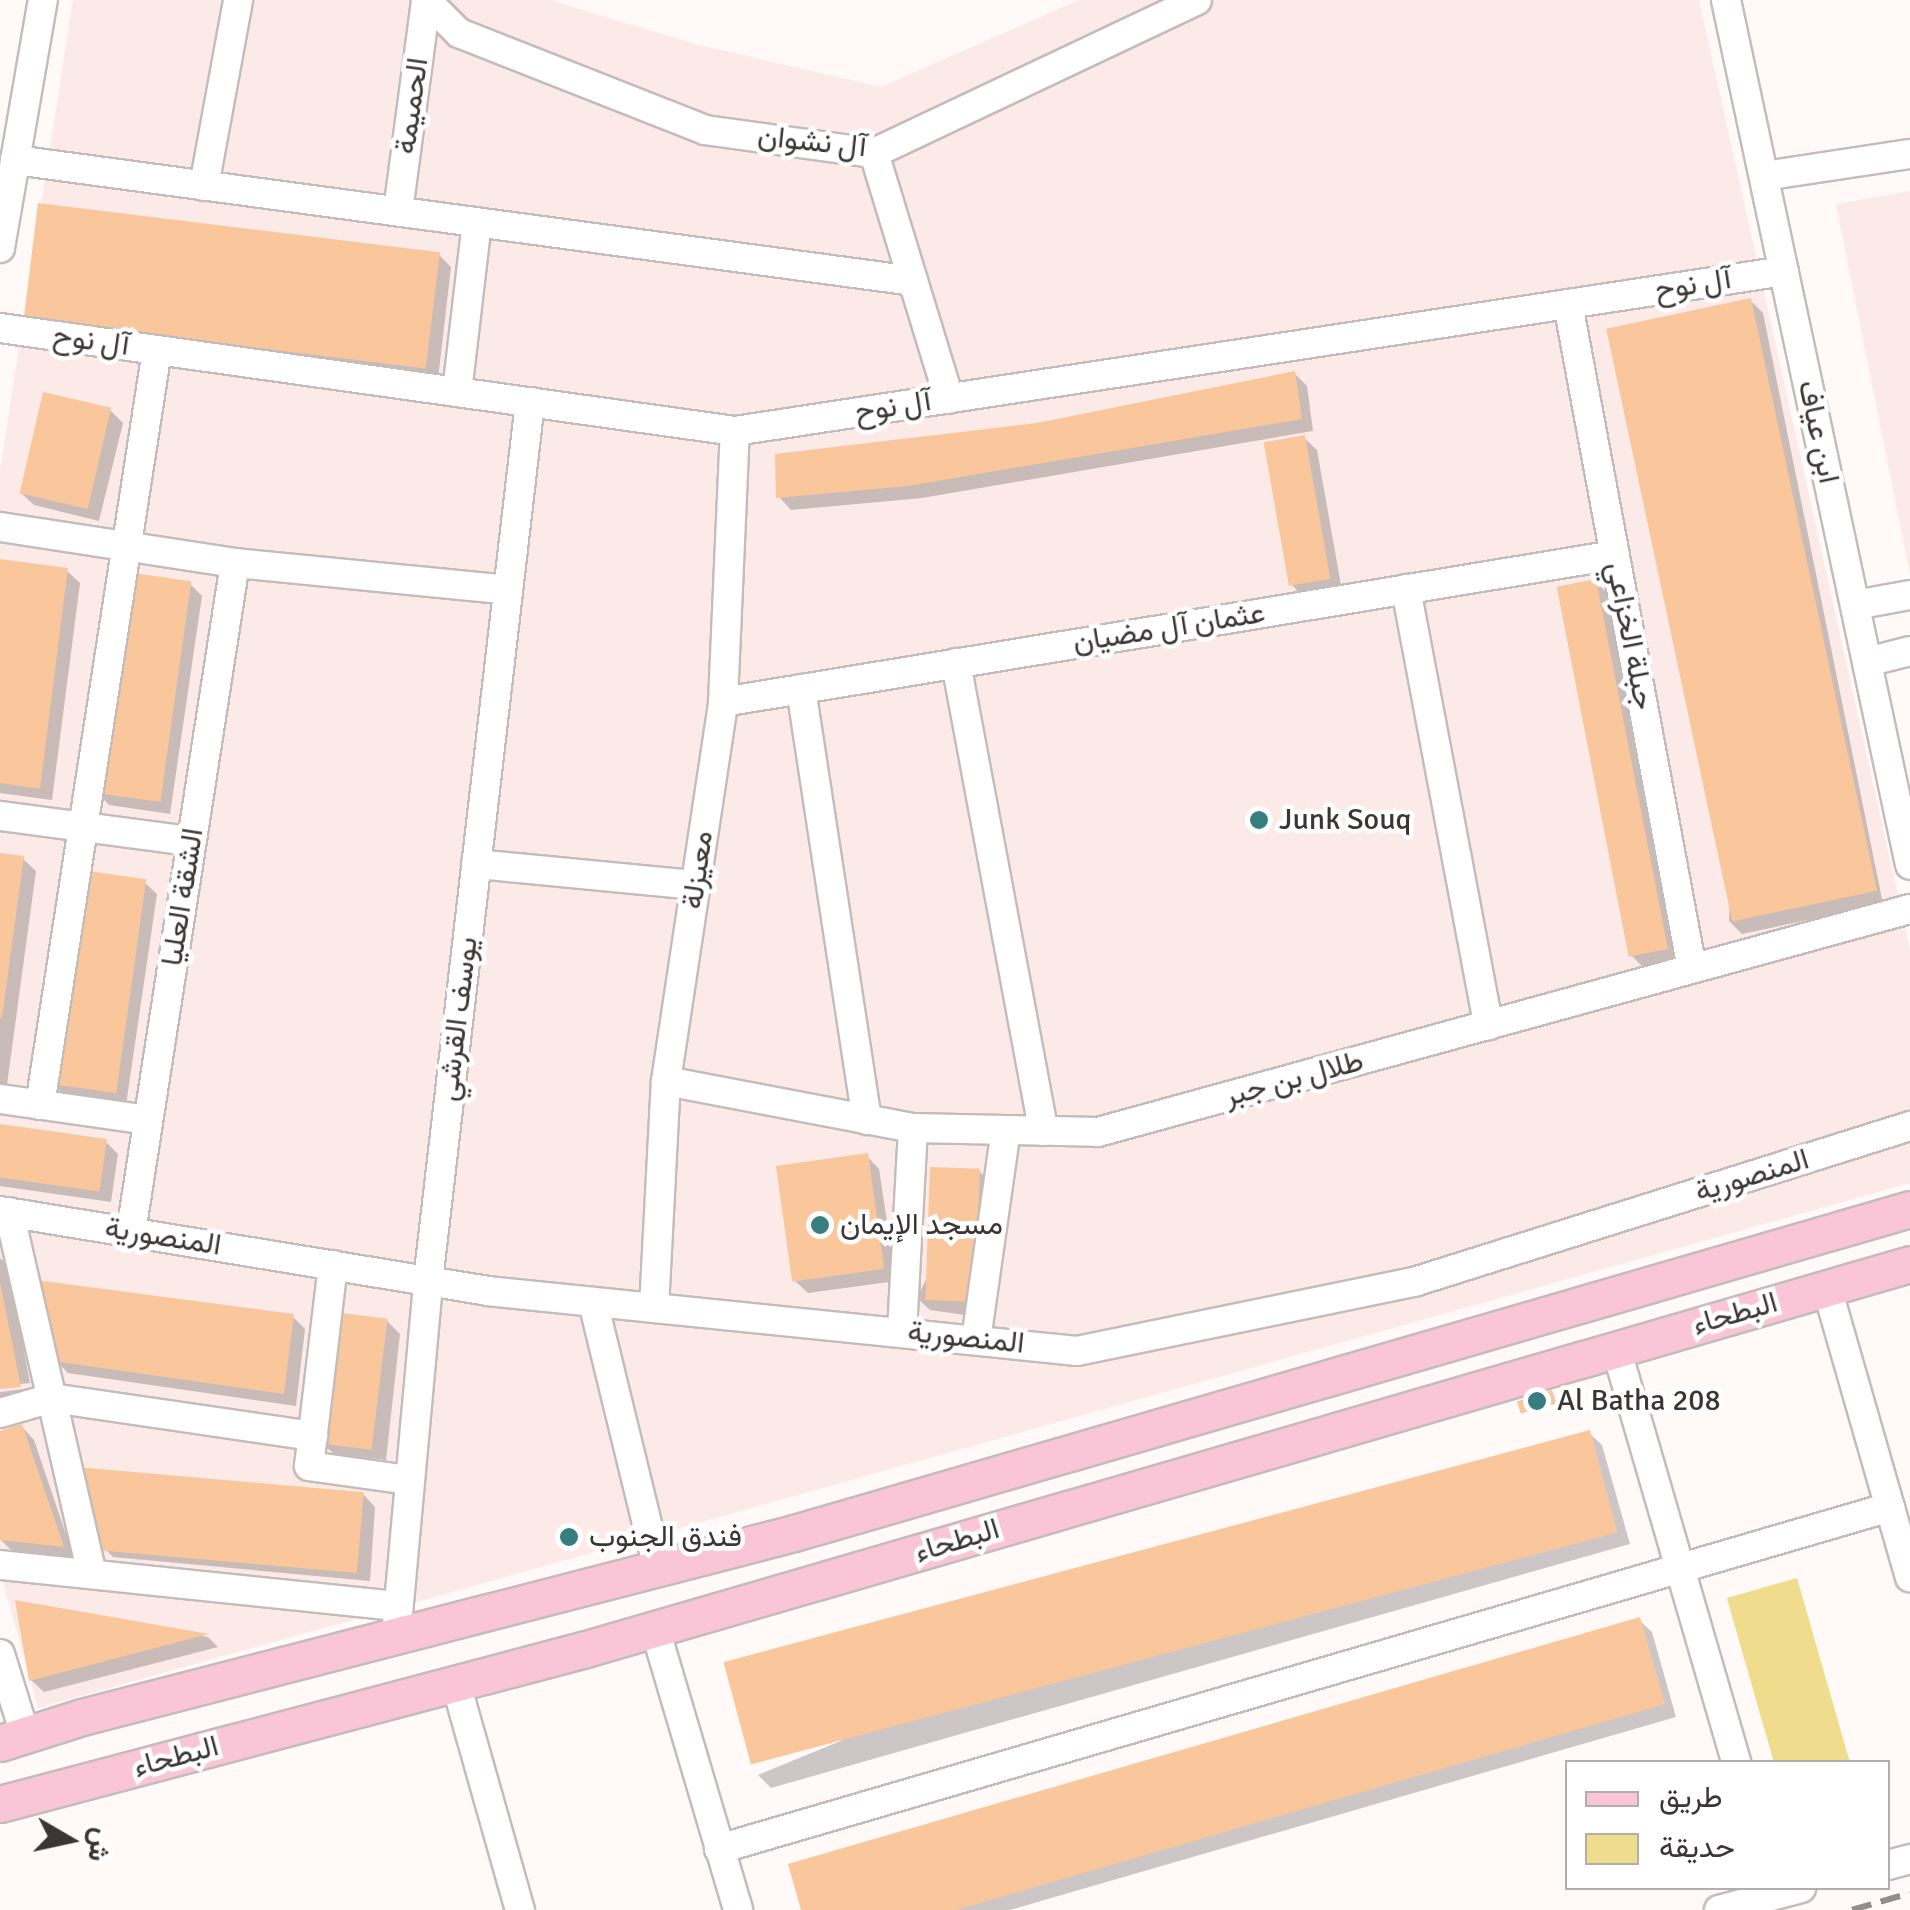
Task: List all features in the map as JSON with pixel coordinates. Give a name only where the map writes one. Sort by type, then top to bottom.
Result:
[{"type":"main road","name":"البطحاء","points":[[12,1739],[396,1621],[658,1568],[832,1522],[1910,1209]]},
{"type":"main road","name":"البطحاء","points":[[0,1804],[656,1629],[1910,1264]]},
{"type":"main road","points":[[959,1484],[936,1500],[929,1522],[938,1539],[961,1540]]},
{"type":"main road","points":[[832,1522],[866,1532],[870,1546],[864,1569]]},
{"type":"street","points":[[0,248],[43,0]]},
{"type":"street","points":[[204,186],[238,0]]},
{"type":"street","name":"آل نشوان","points":[[426,0],[460,33],[705,130],[874,153],[1196,0]]},
{"type":"street","name":"الحميمة","points":[[398,212],[426,0]]},
{"type":"street","name":"ابن عياف","points":[[1726,0],[1910,864]]},
{"type":"street","points":[[874,153],[948,399]]},
{"type":"street","points":[[1764,176],[1910,154]]},
{"type":"street","points":[[16,160],[913,281]]},
{"type":"street","points":[[457,392],[477,222]]},
{"type":"street","name":"آل نوح","points":[[0,328],[736,431],[1784,271]]},
{"type":"street","name":"جبلة الخزاعي","points":[[1568,304],[1692,969]]},
{"type":"street","points":[[40,1104],[158,350]]},
{"type":"street","name":"يوسف القرشي","points":[[396,1621],[428,1281],[530,402]]},
{"type":"street","name":"معيزلة","points":[[654,1308],[666,1081],[723,702],[736,431]]},
{"type":"street","points":[[0,527],[234,563],[508,590]]},
{"type":"street","name":"عثمان آل مضيان","points":[[723,702],[1614,554]]},
{"type":"street","name":"الشقة العليا","points":[[130,1232],[234,563]]},
{"type":"street","points":[[1406,589],[1488,1025]]},
{"type":"street","points":[[1855,605],[1910,595]]},
{"type":"street","points":[[1867,662],[1910,651]]},
{"type":"street","points":[[956,664],[1044,1131]]},
{"type":"street","points":[[801,689],[867,1120]]},
{"type":"street","points":[[0,816],[192,842]]},
{"type":"street","points":[[476,864],[696,885]]},
{"type":"street","name":"طلال بن جبر","points":[[666,1081],[913,1128],[1098,1132],[1910,909]]},
{"type":"street","points":[[0,1099],[148,1120]]},
{"type":"street","name":"المنصورية","points":[[4,1211],[428,1281],[593,1302],[1077,1350],[1417,1282],[1910,1126]]},
{"type":"street","points":[[902,1331],[913,1128]]},
{"type":"street","points":[[976,1340],[1006,1130]]},
{"type":"street","points":[[4,1211],[92,1574]]},
{"type":"street","points":[[333,1265],[310,1466],[409,1480]]},
{"type":"street","points":[[1828,1288],[1910,1577]]},
{"type":"street","points":[[593,1302],[658,1568]]},
{"type":"street","points":[[1616,1348],[1735,1760]]},
{"type":"street","points":[[0,1413],[52,1398],[313,1436]]},
{"type":"street","points":[[719,1850],[1890,1507]]},
{"type":"street","points":[[0,1565],[92,1574],[396,1621]]},
{"type":"street","points":[[656,1629],[738,1910]]},
{"type":"street","points":[[0,1654],[12,1739]]},
{"type":"street","points":[[456,1684],[520,1910]]},
{"type":"street","points":[[1719,1910],[1782,1890]]},
{"type":"shaded area","name":"Junk Souq","points":[[73,0],[550,0],[695,44],[881,87],[1079,0],[1699,0],[1910,950],[1910,1183],[38,1708],[0,1571],[0,471]]},
{"type":"shaded area","points":[[1910,191],[1910,574],[1836,204]]},
{"type":"green space","points":[[1797,1578],[1849,1760],[1773,1760],[1727,1598]]},
{"type":"building","points":[[38,203],[440,252],[426,368],[24,319]]},
{"type":"building","points":[[1751,298],[1877,891],[1732,922],[1606,329]]},
{"type":"building","points":[[1295,371],[1302,419],[908,486],[776,498],[775,454],[1037,423]]},
{"type":"building","points":[[43,392],[111,408],[88,509],[20,493]]},
{"type":"building","points":[[1305,435],[1330,579],[1289,586],[1264,442]]},
{"type":"building","points":[[0,559],[68,568],[40,789],[0,783]]},
{"type":"building","points":[[126,572],[191,581],[160,802],[95,793]]},
{"type":"building","points":[[1596,579],[1668,949],[1629,957],[1557,587]]},
{"type":"building","points":[[0,853],[24,856],[2,1018],[0,1018]]},
{"type":"building","points":[[81,870],[146,879],[116,1093],[51,1084]]},
{"type":"building","points":[[0,1124],[107,1139],[100,1192],[0,1178]]},
{"type":"building","points":[[868,1153],[884,1269],[792,1282],[776,1166]]},
{"type":"building","points":[[930,1167],[980,1169],[975,1302],[925,1300]]},
{"type":"building","points":[[28,1279],[294,1314],[284,1394],[53,1361]]},
{"type":"building","points":[[0,1282],[21,1387],[0,1389]]},
{"type":"building","points":[[333,1312],[388,1319],[372,1450],[317,1443]]},
{"type":"building","points":[[1552,1390],[1556,1402],[1521,1414],[1517,1401]]},
{"type":"building","points":[[22,1424],[64,1547],[0,1540],[0,1431]]},
{"type":"building","points":[[1590,1430],[1617,1532],[751,1765],[724,1662]]},
{"type":"building","points":[[76,1467],[364,1492],[357,1573],[69,1548]]},
{"type":"building","points":[[15,1600],[209,1634],[29,1681]]},
{"type":"building","points":[[1640,1617],[1665,1704],[956,1910],[801,1910],[788,1864]]},
{"type":"railway","points":[[1852,1910],[1910,1893]]},
{"type":"place","name":"Junk Souq","points":[[1259,820]]},
{"type":"place","name":"مسجد الإيمان","points":[[820,1225]]},
{"type":"place","name":"Al Batha 208","points":[[1537,1401]]},
{"type":"place","name":"فندق الجنوب","points":[[569,1537]]}]
